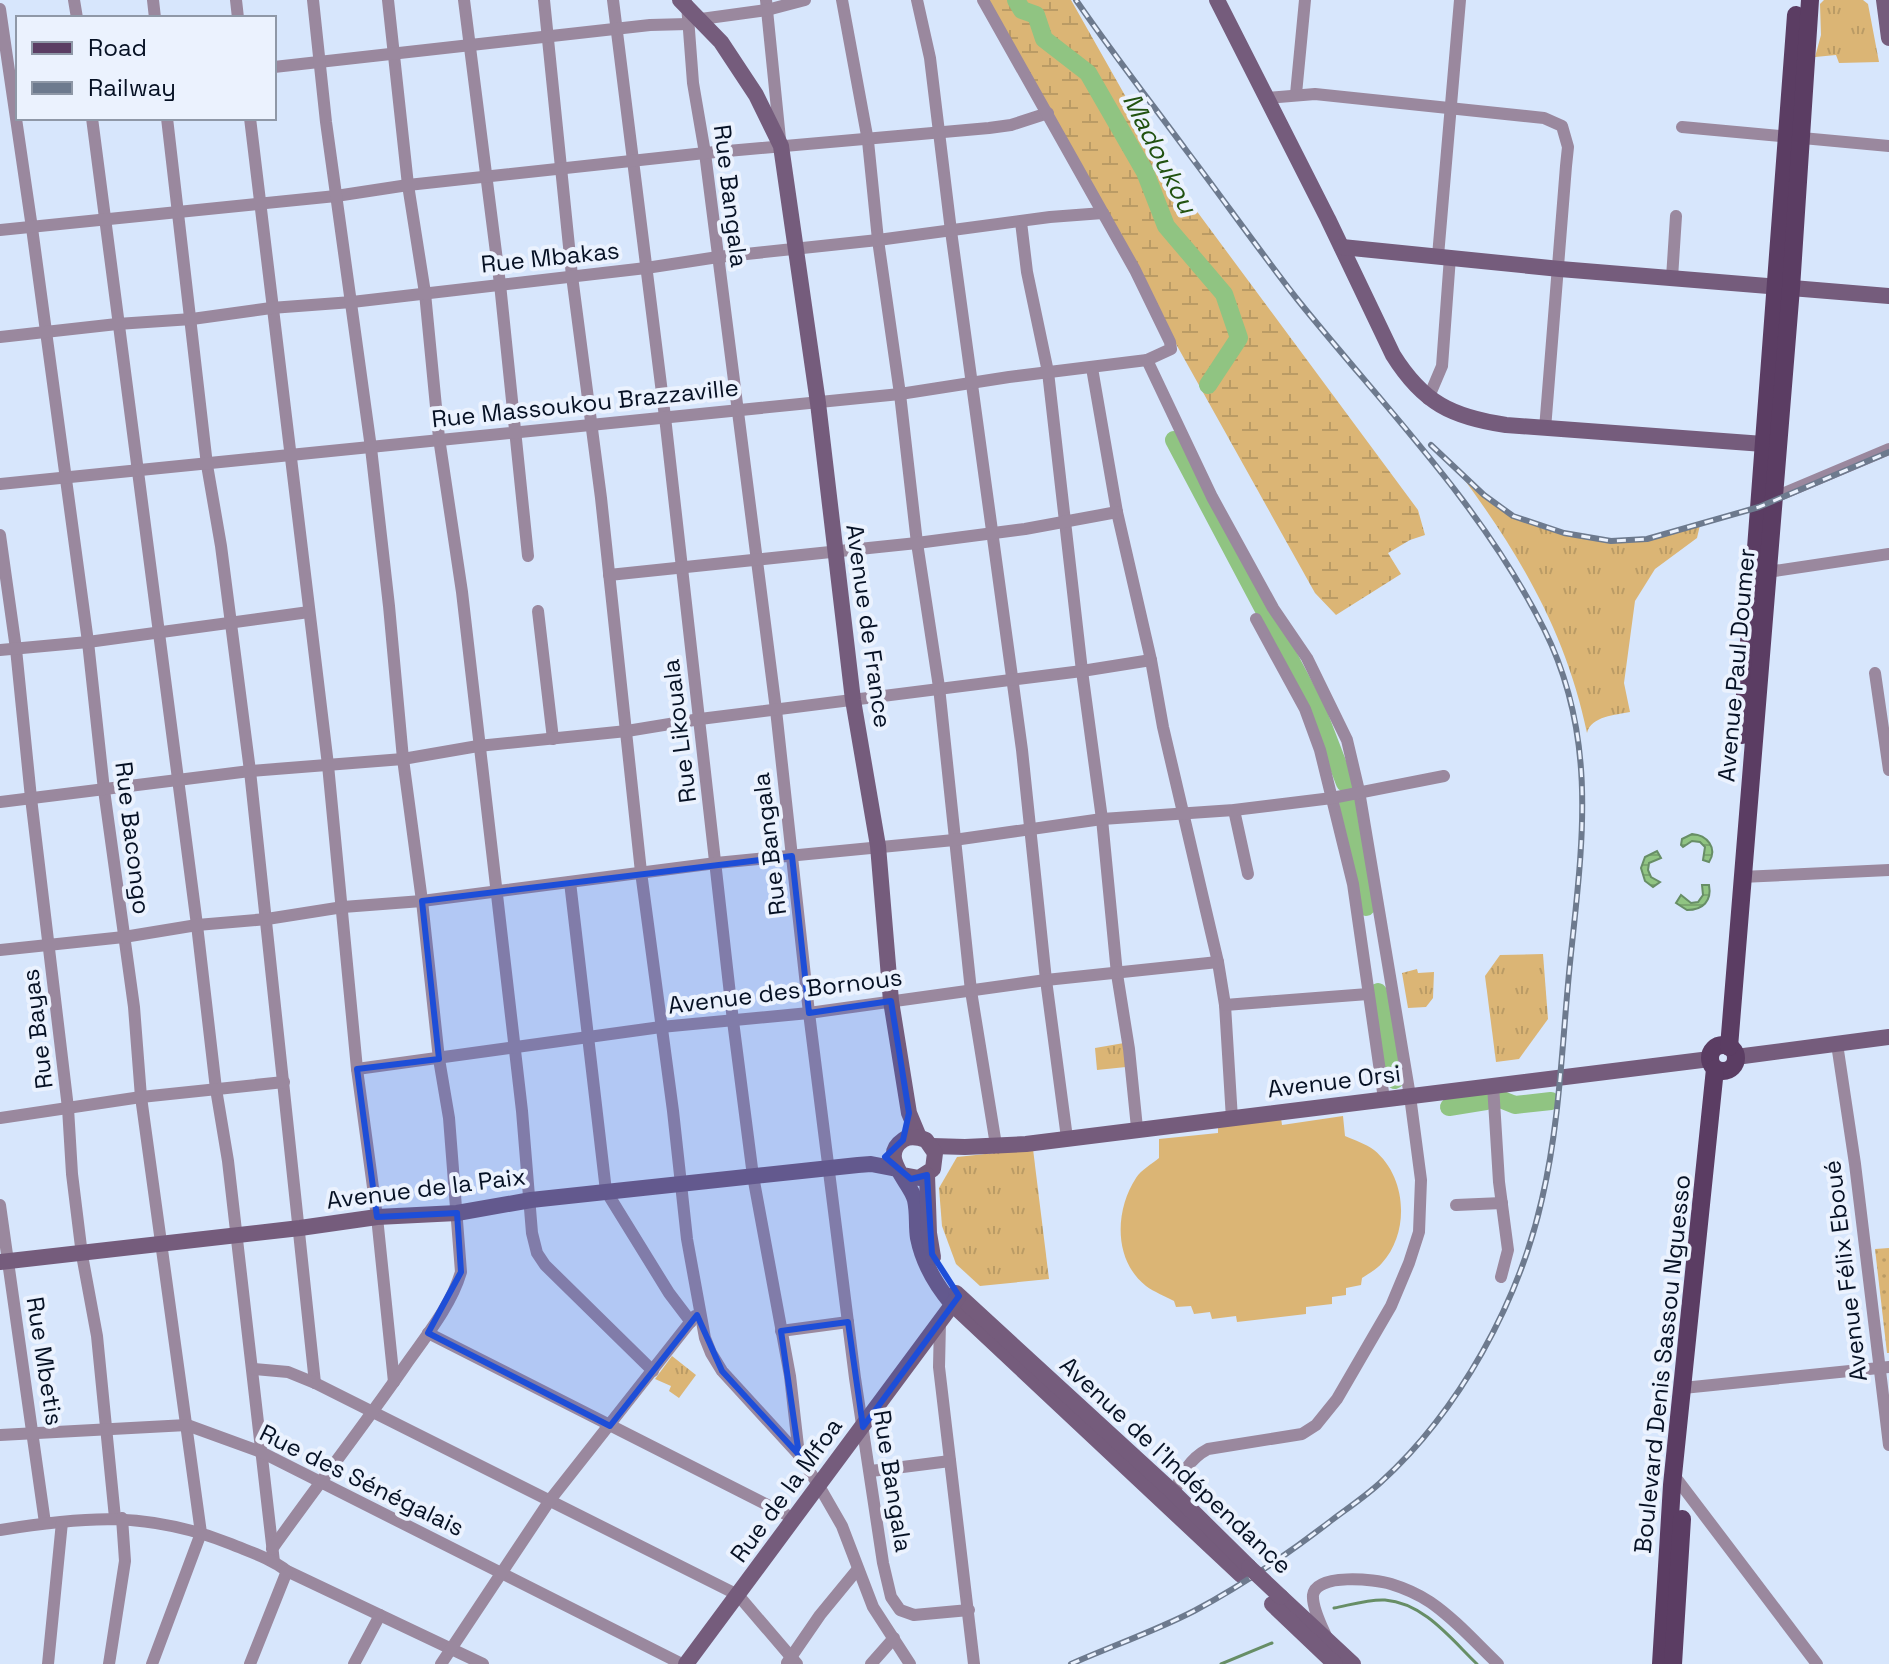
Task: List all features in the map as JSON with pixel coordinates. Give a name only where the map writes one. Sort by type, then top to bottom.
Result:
[{"type":"main road","points":[[1217,0],[1393,355],[1405,374],[1428,399],[1443,408],[1486,422],[1771,445]]},
{"type":"main road","name":"Avenue Paul Doumer","points":[[1723,1058],[1783,288],[1797,0]]},
{"type":"main road","name":"Avenue Paul Doumer","points":[[1792,138],[1810,0]]},
{"type":"main road","points":[[1884,0],[1889,38]]},
{"type":"main road","name":"Avenue de France","points":[[685,2],[694,22],[721,42],[756,95],[781,146],[818,403],[853,700],[878,846],[891,1001],[909,1113],[919,1150]]},
{"type":"main road","points":[[1342,247],[1560,269],[1889,296]]},
{"type":"main road","name":"Avenue Paul Doumer","points":[[1723,1058],[1741,877],[1747,755]]},
{"type":"main road","name":"Avenue Orsi","points":[[919,1150],[1067,1138],[1232,1119],[1889,1037]]},
{"type":"main road","name":"Boulevard Denis Sassou Nguesso","points":[[1673,1664],[1678,1480],[1723,1058]]},
{"type":"main road","points":[[919,1150],[919,1178],[871,1164],[858,1165],[871,1161],[919,1150]]},
{"type":"main road","name":"Avenue de l'Indépendance","points":[[1245,1571],[1174,1493],[959,1303],[940,1290],[924,1258],[918,1237],[915,1201],[894,1161],[919,1150],[932,1254],[959,1303],[1245,1571],[1276,1600],[1335,1664]]},
{"type":"main road","name":"Avenue de la Paix","points":[[4,1262],[377,1217],[457,1213],[606,1191],[858,1165]]},
{"type":"main road","name":"Rue de la Mfoa","points":[[684,1664],[795,1519],[923,1343],[959,1303]]},
{"type":"main road","name":"Boulevard Denis Sassou Nguesso","points":[[1661,1664],[1676,1519]]},
{"type":"main road","name":"Avenue de l'Indépendance","points":[[1276,1600],[1353,1664]]},
{"type":"street","points":[[273,1555],[319,1483],[428,1333],[456,1290],[461,1272],[449,1118],[439,1059],[403,759],[371,448],[313,0]]},
{"type":"street","points":[[388,0],[408,185],[425,293],[439,438],[462,592],[531,1200],[532,1233],[537,1253],[545,1265],[653,1371]]},
{"type":"street","points":[[464,0],[500,284],[528,556]]},
{"type":"street","points":[[544,0],[572,276],[641,872],[680,1185],[699,1310],[711,1353],[722,1371],[799,1455],[819,1486],[842,1526],[873,1607],[910,1664]]},
{"type":"street","name":"Rue Likouala","points":[[613,0],[665,417],[733,1021],[753,1176],[781,1331],[799,1455]]},
{"type":"street","points":[[276,67],[694,22],[766,5],[805,0]]},
{"type":"street","points":[[842,0],[868,141],[917,543],[939,687],[971,991],[996,1145]]},
{"type":"street","points":[[917,0],[930,58],[974,384],[1022,750],[1046,980],[1067,1138]]},
{"type":"street","points":[[983,0],[1103,213]]},
{"type":"street","points":[[1296,94],[1305,0]]},
{"type":"street","points":[[1428,399],[1442,366],[1444,257],[1460,0]]},
{"type":"street","points":[[766,5],[781,146]]},
{"type":"street","name":"Rue Bacongo","points":[[0,9],[88,642],[104,790],[134,1007],[141,1097],[201,1533],[152,1664]]},
{"type":"street","name":"Rue Bangala","points":[[694,22],[693,83],[705,153],[776,710],[809,1013],[848,1322],[883,1563],[891,1597],[900,1610],[914,1615],[969,1610]]},
{"type":"street","points":[[1267,98],[1296,94],[1452,107],[1551,119],[1562,126],[1568,147],[1545,429]]},
{"type":"street","points":[[0,230],[336,196],[485,176],[705,153],[940,133],[1011,125],[1048,113]]},
{"type":"street","points":[[92,120],[216,1089],[228,1161],[273,1555]]},
{"type":"street","points":[[167,120],[207,465],[221,546],[250,771],[315,1383]]},
{"type":"street","points":[[250,120],[328,765],[357,1069],[377,1217],[394,1382]]},
{"type":"street","points":[[1682,127],[1889,146]]},
{"type":"street","name":"Rue Mbakas","points":[[0,337],[352,302],[1103,213]]},
{"type":"street","name":"Rue Massoukou Brazzaville","points":[[0,484],[371,448],[439,438],[818,403],[1147,360],[1171,349],[1170,342],[1103,213]]},
{"type":"street","points":[[1672,278],[1676,216]]},
{"type":"street","points":[[1021,222],[1027,272],[1048,372],[1137,1128]]},
{"type":"street","points":[[1147,360],[1212,497],[1273,608],[1307,658],[1347,740],[1359,791],[1421,1180],[1419,1232],[1391,1306],[1337,1399],[1316,1425],[1302,1434],[1208,1449],[1195,1455],[1174,1493]]},
{"type":"street","points":[[1092,368],[1117,512],[1218,962],[1225,1005],[1232,1119]]},
{"type":"street","points":[[1767,500],[1889,449]]},
{"type":"street","points":[[609,575],[917,543],[1117,512]]},
{"type":"street","name":"Rue Bayas","points":[[0,535],[16,649],[82,1255],[97,1336],[104,1428],[125,1561],[109,1664]]},
{"type":"street","points":[[1761,573],[1889,554]]},
{"type":"street","points":[[538,611],[553,739]]},
{"type":"street","points":[[0,650],[88,642],[309,612]]},
{"type":"street","points":[[1256,619],[1305,709],[1320,750],[1353,884],[1384,1099]]},
{"type":"street","points":[[0,802],[250,771],[403,759],[478,746],[627,731],[1151,660]]},
{"type":"street","points":[[1875,673],[1889,770]]},
{"type":"street","points":[[0,950],[716,863],[954,840],[1102,819],[1234,810],[1332,798],[1444,776]]},
{"type":"street","points":[[1234,810],[1248,874]]},
{"type":"street","points":[[1741,877],[1889,870]]},
{"type":"street","points":[[570,882],[606,1191],[661,1281],[691,1322]]},
{"type":"street","name":"Avenue des Bornous","points":[[357,1069],[661,1027],[809,1013],[1046,980],[1218,962]]},
{"type":"street","points":[[1225,1005],[1368,994]]},
{"type":"street","name":"Avenue Félix Eboué","points":[[1837,1044],[1884,1367],[1889,1445]]},
{"type":"street","points":[[0,1118],[141,1097],[284,1082]]},
{"type":"street","points":[[1493,1085],[1508,1250],[1501,1277]]},
{"type":"street","points":[[1456,1205],[1502,1203]]},
{"type":"street","name":"Rue Mbetis","points":[[0,1205],[4,1262],[34,1432],[45,1523]]},
{"type":"street","points":[[441,1664],[550,1500],[699,1310]]},
{"type":"street","points":[[781,1331],[848,1322]]},
{"type":"street","points":[[940,1324],[939,1367],[974,1664]]},
{"type":"street","points":[[428,1333],[795,1519]]},
{"type":"street","points":[[1689,1388],[1884,1367]]},
{"type":"street","points":[[254,1369],[288,1372],[315,1383],[738,1595],[791,1662],[820,1615],[857,1570]]},
{"type":"street","name":"Rue des Sénégalais","points":[[0,1435],[187,1425],[261,1452],[684,1664]]},
{"type":"street","points":[[871,1471],[950,1461]]},
{"type":"street","points":[[1678,1480],[1817,1664]]},
{"type":"street","points":[[0,1530],[45,1523],[118,1518],[201,1533],[273,1555],[287,1571],[483,1664]]},
{"type":"street","points":[[1676,1519],[1708,1521]]},
{"type":"street","points":[[48,1664],[62,1522]]},
{"type":"street","points":[[250,1664],[287,1571]]},
{"type":"street","points":[[1329,1642],[1314,1602],[1316,1587],[1323,1581],[1337,1580],[1387,1583],[1429,1602],[1498,1664]]},
{"type":"street","points":[[354,1664],[380,1615]]},
{"type":"street","points":[[871,1664],[894,1638]]},
{"type":"highlighted area","points":[[792,856],[809,1013],[891,1001],[909,1113],[903,1140],[885,1157],[911,1179],[927,1175],[932,1254],[959,1296],[863,1427],[848,1322],[781,1331],[799,1455],[722,1371],[697,1315],[610,1426],[428,1333],[461,1272],[457,1213],[377,1217],[357,1069],[439,1059],[422,901]]},
{"type":"green space","points":[[984,0],[1071,0],[1170,175],[1418,510],[1425,535],[1388,553],[1401,574],[1336,615],[1315,593]]},
{"type":"green space","points":[[1824,0],[1863,0],[1868,4],[1879,62],[1839,63],[1836,55],[1815,57],[1821,35],[1820,4]]},
{"type":"green space","points":[[1458,471],[1504,510],[1558,532],[1595,539],[1630,540],[1652,538],[1700,525],[1697,538],[1655,569],[1635,601],[1624,683],[1630,712],[1599,720],[1589,727],[1587,733],[1567,661],[1538,595],[1501,532]]},
{"type":"green space","points":[[1543,954],[1548,1019],[1519,1059],[1496,1062],[1485,976],[1500,955]]},
{"type":"green space","points":[[1417,969],[1418,973],[1434,972],[1433,998],[1426,1007],[1408,1008],[1402,973]]},
{"type":"green space","points":[[1124,1043],[1126,1067],[1097,1070],[1095,1048]]},
{"type":"green space","points":[[1343,1116],[1345,1136],[1371,1148],[1385,1161],[1393,1175],[1401,1205],[1397,1236],[1391,1250],[1380,1265],[1362,1278],[1361,1285],[1346,1288],[1346,1295],[1332,1297],[1332,1304],[1306,1307],[1306,1314],[1237,1322],[1236,1316],[1212,1319],[1210,1312],[1194,1314],[1191,1306],[1176,1307],[1174,1301],[1149,1288],[1135,1275],[1123,1249],[1121,1219],[1136,1178],[1159,1158],[1159,1139],[1218,1133],[1218,1125],[1281,1118],[1282,1125]]},
{"type":"green space","points":[[1033,1149],[1049,1279],[980,1286],[956,1264],[942,1226],[939,1188],[957,1157]]},
{"type":"green space","points":[[1889,1248],[1889,1353],[1887,1353],[1875,1249]]},
{"type":"green space","points":[[672,1356],[696,1375],[679,1398],[669,1391],[671,1386],[655,1379]]},
{"type":"shaded area","points":[[1692,834],[1710,843],[1712,852],[1709,862],[1703,860],[1705,847],[1700,842],[1681,845],[1682,839]]},
{"type":"shaded area","points":[[1657,851],[1661,858],[1649,863],[1648,870],[1651,877],[1660,882],[1653,887],[1645,881],[1641,868],[1645,857]]},
{"type":"shaded area","points":[[1702,885],[1709,885],[1710,891],[1708,900],[1702,906],[1687,910],[1676,903],[1681,895],[1691,903],[1698,902],[1703,895]]},
{"type":"waterway","name":"Madoukou","points":[[1016,0],[1022,10],[1036,15],[1044,39],[1088,73],[1145,172],[1166,226],[1224,294],[1239,338],[1208,385]]},
{"type":"waterway","name":"Madoukou","points":[[1174,440],[1317,710],[1345,783]]},
{"type":"waterway","name":"Madoukou","points":[[1348,803],[1366,907]]},
{"type":"waterway","name":"Madoukou","points":[[1378,992],[1395,1080]]},
{"type":"waterway","name":"Madoukou","points":[[1500,1099],[1515,1105],[1551,1101]]},
{"type":"waterway","name":"Madoukou","points":[[1449,1107],[1486,1101]]},
{"type":"waterway","points":[[1334,1608],[1373,1600],[1385,1600],[1412,1608],[1436,1624],[1477,1664]]},
{"type":"waterway","points":[[1221,1664],[1272,1643]]},
{"type":"railway","points":[[1071,1664],[1194,1611],[1282,1557],[1381,1482],[1436,1422],[1460,1388],[1502,1315],[1532,1238],[1542,1199],[1557,1111],[1582,835],[1580,752],[1573,711],[1544,629],[1519,584],[1461,498],[1297,299],[1076,0]]},
{"type":"railway","points":[[1431,445],[1484,495],[1513,516],[1564,533],[1611,541],[1647,539],[1759,507],[1889,452]]}]
